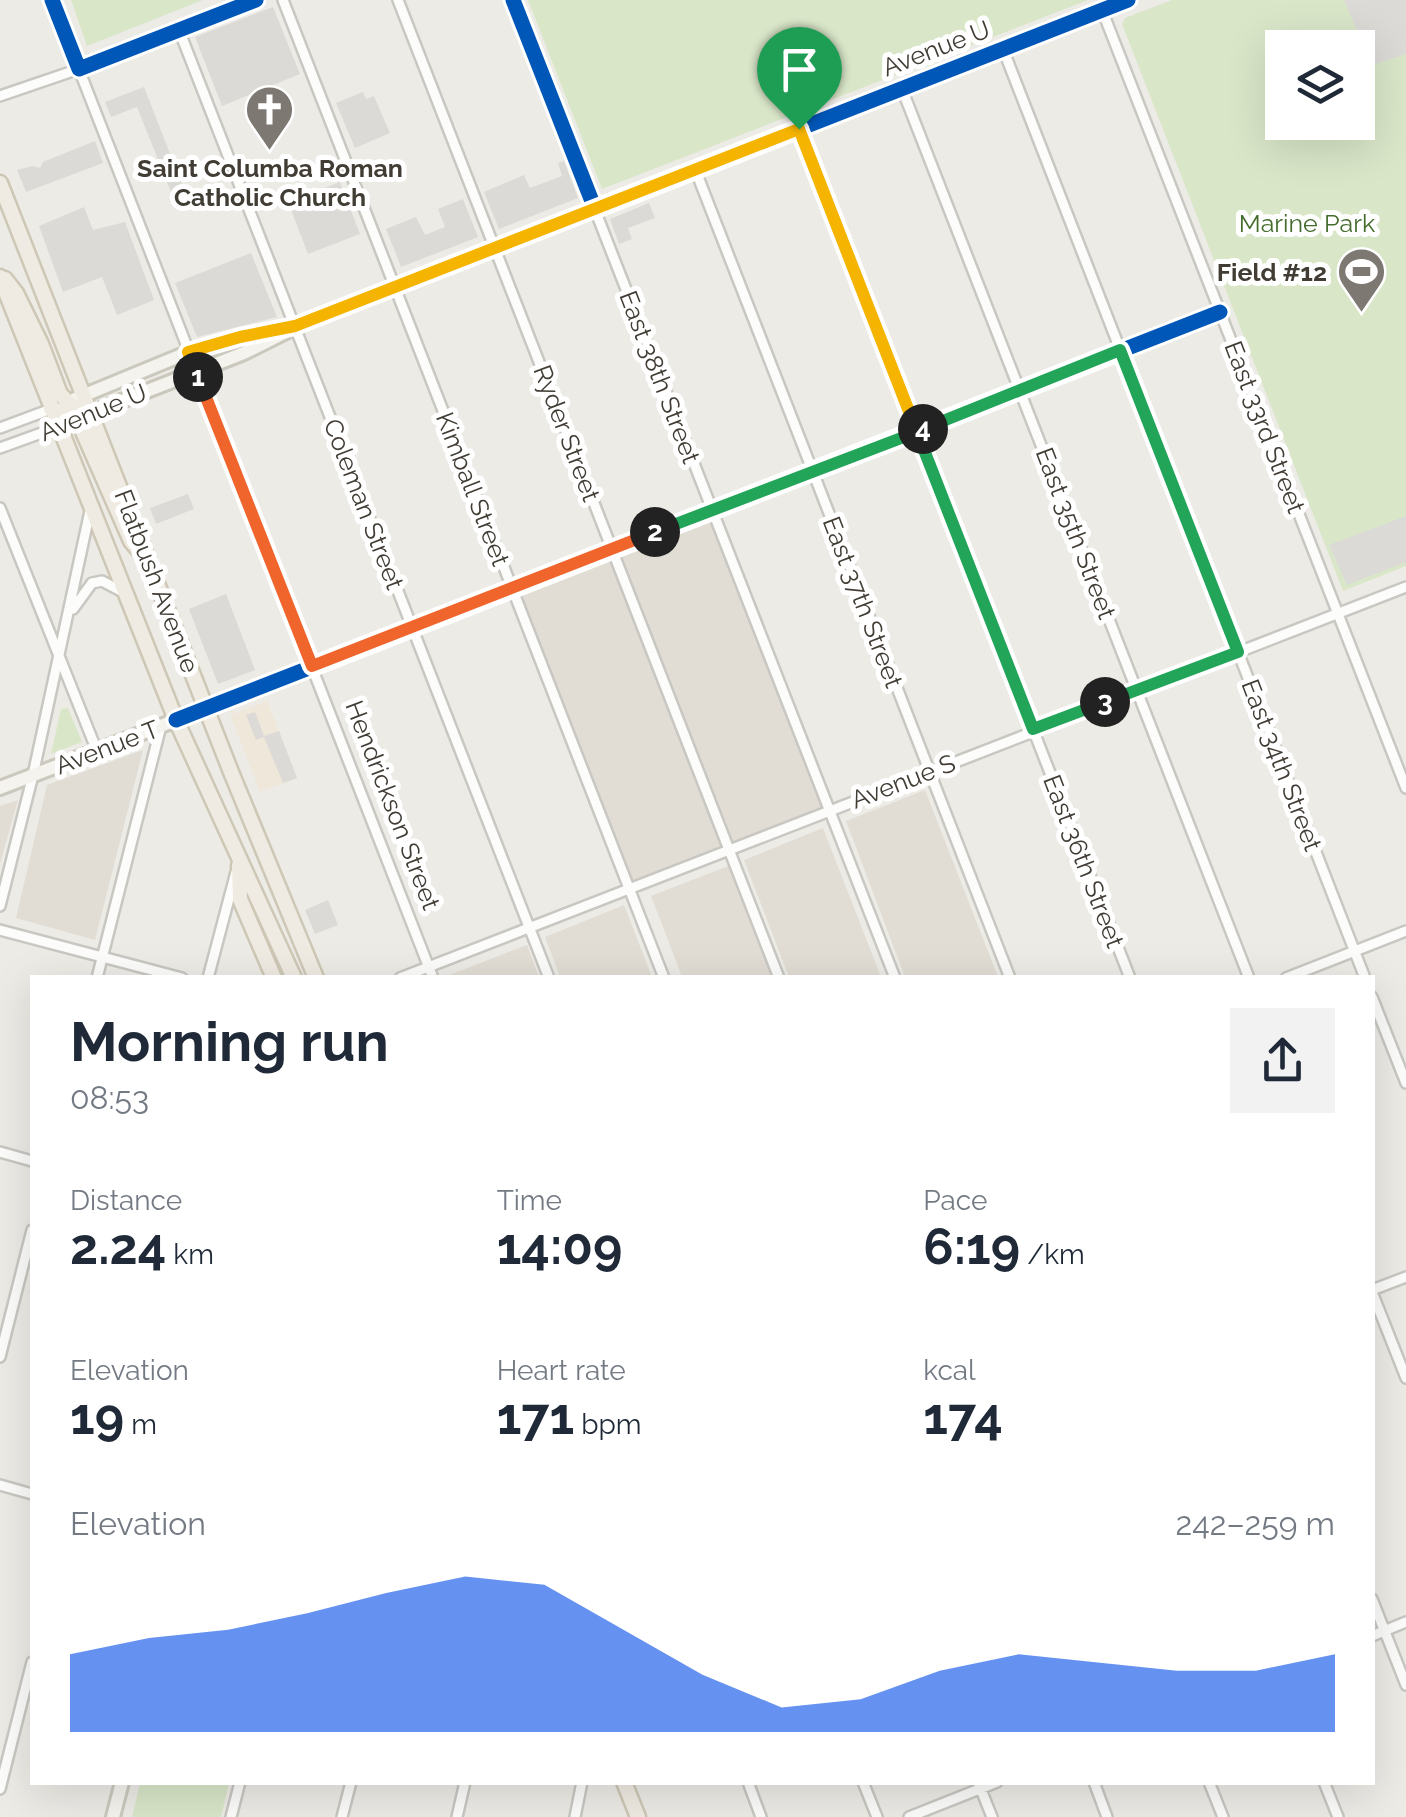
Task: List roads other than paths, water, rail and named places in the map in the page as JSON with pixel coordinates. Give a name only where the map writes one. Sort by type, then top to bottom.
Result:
[{"type":"main road","name":"Avenue U","points":[[58,427],[244,353],[295,326],[1128,0]]},
{"type":"main road","name":"Flatbush Avenue","points":[[0,183],[315,975]]},
{"type":"main road","name":"Flatbush Avenue","points":[[0,275],[176,720],[293,975]]},
{"type":"main road","points":[[0,275],[16,293],[67,402],[89,413]]},
{"type":"main road","name":"Avenue U","points":[[51,408],[188,352],[295,326]]},
{"type":"main road","points":[[51,408],[80,425],[131,541],[152,566]]},
{"type":"main road","name":"Avenue T","points":[[0,788],[176,720]]},
{"type":"main road","points":[[239,860],[240,898],[273,975]]},
{"type":"main road","points":[[113,1817],[121,1785]]},
{"type":"main road","points":[[625,1785],[638,1817]]},
{"type":"street","name":"Hendrickson Street","points":[[52,0],[432,975]]},
{"type":"street","points":[[0,96],[256,0]]},
{"type":"street","name":"Kimball Street","points":[[282,0],[663,975]]},
{"type":"street","name":"Ryder Street","points":[[398,0],[778,975]]},
{"type":"street","name":"East 38th Street","points":[[514,0],[893,975]]},
{"type":"street","name":"East 33rd Street","points":[[1102,10],[1406,788]]},
{"type":"street","name":"Coleman Street","points":[[179,30],[547,975]]},
{"type":"street","name":"East 34th Street","points":[[1003,49],[1364,975]]},
{"type":"street","name":"East 35th Street","points":[[902,89],[1248,975]]},
{"type":"street","name":"East 36th Street","points":[[799,129],[1129,975]]},
{"type":"street","name":"East 37th Street","points":[[695,170],[1009,975]]},
{"type":"street","name":"Avenue T","points":[[176,720],[1220,312]]},
{"type":"street","name":"Avenue U","points":[[0,428],[51,408]]},
{"type":"street","name":"Avenue U","points":[[0,448],[58,427]]},
{"type":"street","points":[[0,508],[96,750]]},
{"type":"street","points":[[0,906],[33,776],[90,509]]},
{"type":"street","points":[[69,615],[92,583],[102,581],[118,587],[130,603]]},
{"type":"street","name":"Avenue S","points":[[407,975],[1406,586]]},
{"type":"street","points":[[98,975],[161,726]]},
{"type":"street","points":[[209,975],[239,860]]},
{"type":"street","points":[[0,930],[171,975]]},
{"type":"street","points":[[1294,975],[1406,931]]},
{"type":"street","points":[[1375,1005],[1406,1083]]},
{"type":"street","points":[[0,1152],[30,1160]]},
{"type":"street","points":[[0,1357],[30,1238]]},
{"type":"street","points":[[1375,1290],[1406,1276]]},
{"type":"street","points":[[1375,1299],[1406,1378]]},
{"type":"street","points":[[0,1486],[30,1494]]},
{"type":"street","points":[[1375,1606],[1406,1684]]},
{"type":"street","points":[[1375,1635],[1406,1622]]},
{"type":"street","points":[[0,1789],[30,1670]]},
{"type":"street","points":[[231,1817],[239,1785]]},
{"type":"street","points":[[342,1817],[350,1785]]},
{"type":"street","points":[[457,1817],[464,1785]]},
{"type":"street","points":[[574,1817],[581,1785]]},
{"type":"street","points":[[749,1785],[761,1817]]},
{"type":"street","points":[[864,1785],[877,1817]]},
{"type":"street","points":[[1095,1785],[1107,1817]]},
{"type":"street","points":[[1210,1785],[1223,1817]]},
{"type":"street","points":[[1325,1785],[1338,1817]]},
{"type":"street","points":[[908,1817],[980,1786],[992,1817]]},
{"type":"place","name":"Saint Columba Roman Catholic Church","points":[[270,152]]},
{"type":"place","name":"Field #12","points":[[1362,314]]},
{"type":"park label","name":"Marine Park","points":[[1307,223]]}]
